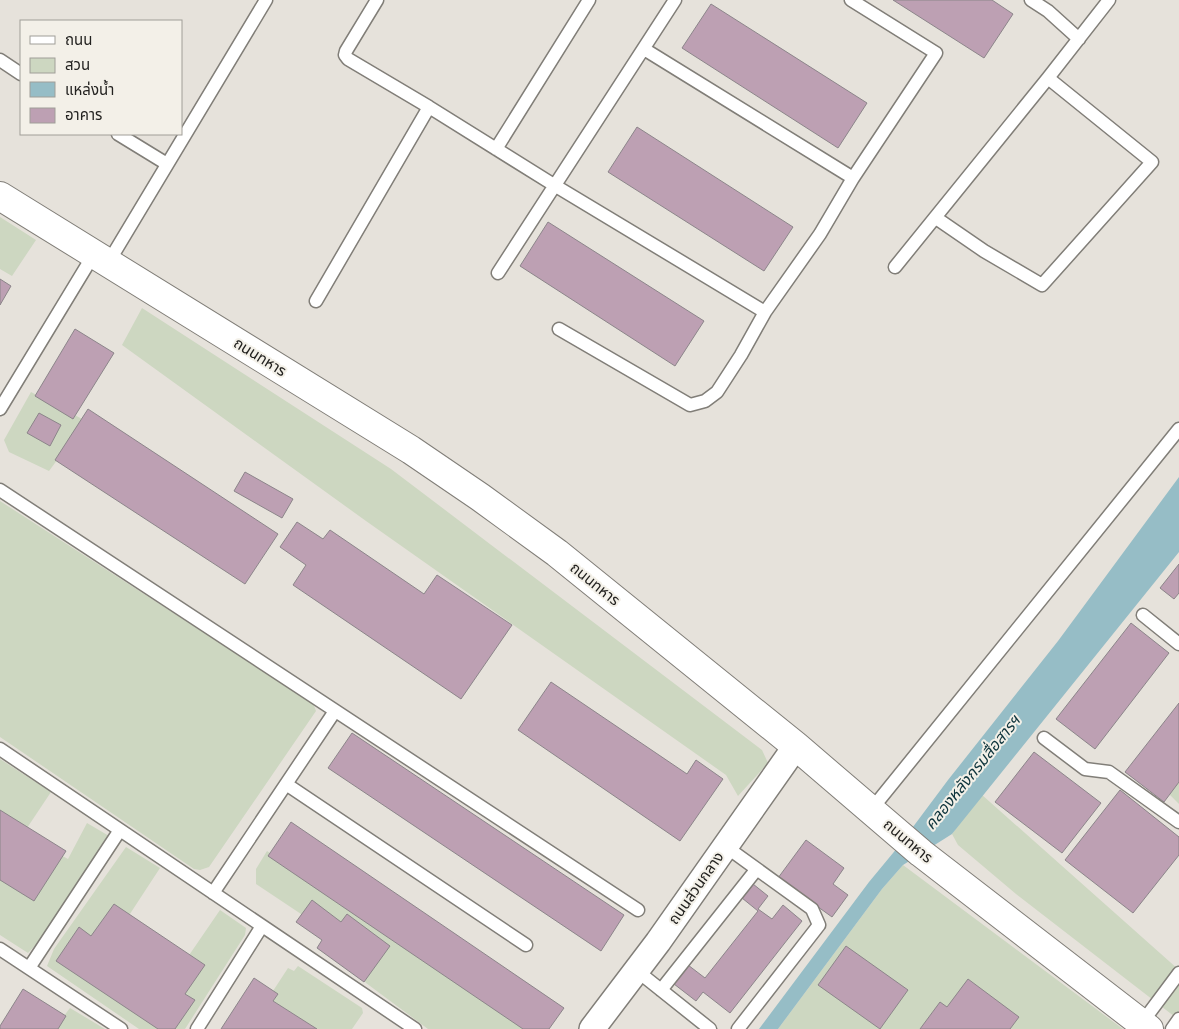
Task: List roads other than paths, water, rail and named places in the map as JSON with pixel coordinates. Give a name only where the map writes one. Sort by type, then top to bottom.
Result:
[{"type":"main road","name":"ถนนทหาร","points":[[0,196],[412,450],[480,496],[557,554],[796,746],[921,853],[1145,1026]]},
{"type":"street","name":"ถนนส่วนกลาง","points":[[592,1029],[796,746]]},
{"type":"lane","points":[[0,409],[166,164],[264,0]]},
{"type":"lane","points":[[377,0],[346,51],[346,57],[765,312]]},
{"type":"lane","points":[[496,149],[589,0]]},
{"type":"lane","points":[[498,273],[675,0]]},
{"type":"lane","points":[[559,329],[690,405],[705,401],[717,392],[741,355],[765,312],[820,234],[853,178],[936,53],[851,0]]},
{"type":"lane","points":[[1031,0],[1048,11],[1079,39]]},
{"type":"lane","points":[[896,267],[1109,0]]},
{"type":"lane","points":[[644,48],[853,178]]},
{"type":"lane","points":[[0,60],[20,73]]},
{"type":"lane","points":[[936,218],[984,251],[1042,286],[1152,162],[1048,78]]},
{"type":"lane","points":[[316,301],[429,107]]},
{"type":"lane","points":[[120,135],[166,164]]},
{"type":"lane","points":[[879,816],[1179,429]]},
{"type":"lane","points":[[0,490],[638,910]]},
{"type":"lane","points":[[1143,615],[1179,644]]},
{"type":"lane","points":[[213,893],[335,711]]},
{"type":"lane","points":[[1044,738],[1085,769],[1110,772],[1179,822]]},
{"type":"lane","points":[[0,749],[415,1029]]},
{"type":"lane","points":[[286,784],[526,945]]},
{"type":"lane","points":[[29,968],[120,830]]},
{"type":"lane","points":[[725,846],[812,909],[819,925],[738,1029]]},
{"type":"lane","points":[[660,990],[756,870]]},
{"type":"lane","points":[[197,1029],[262,926]]},
{"type":"lane","points":[[0,949],[120,1029]]},
{"type":"lane","points":[[636,970],[710,1029]]},
{"type":"lane","points":[[1145,1026],[1179,972]]},
{"type":"lane","points":[[1172,1029],[1179,1019]]},
{"type":"water","name":"คลองหลังกรมสื่อสารฯ","points":[[1179,477],[1179,552],[952,834],[903,865],[882,889],[778,1029],[759,1029],[869,882],[1058,641]]}]
